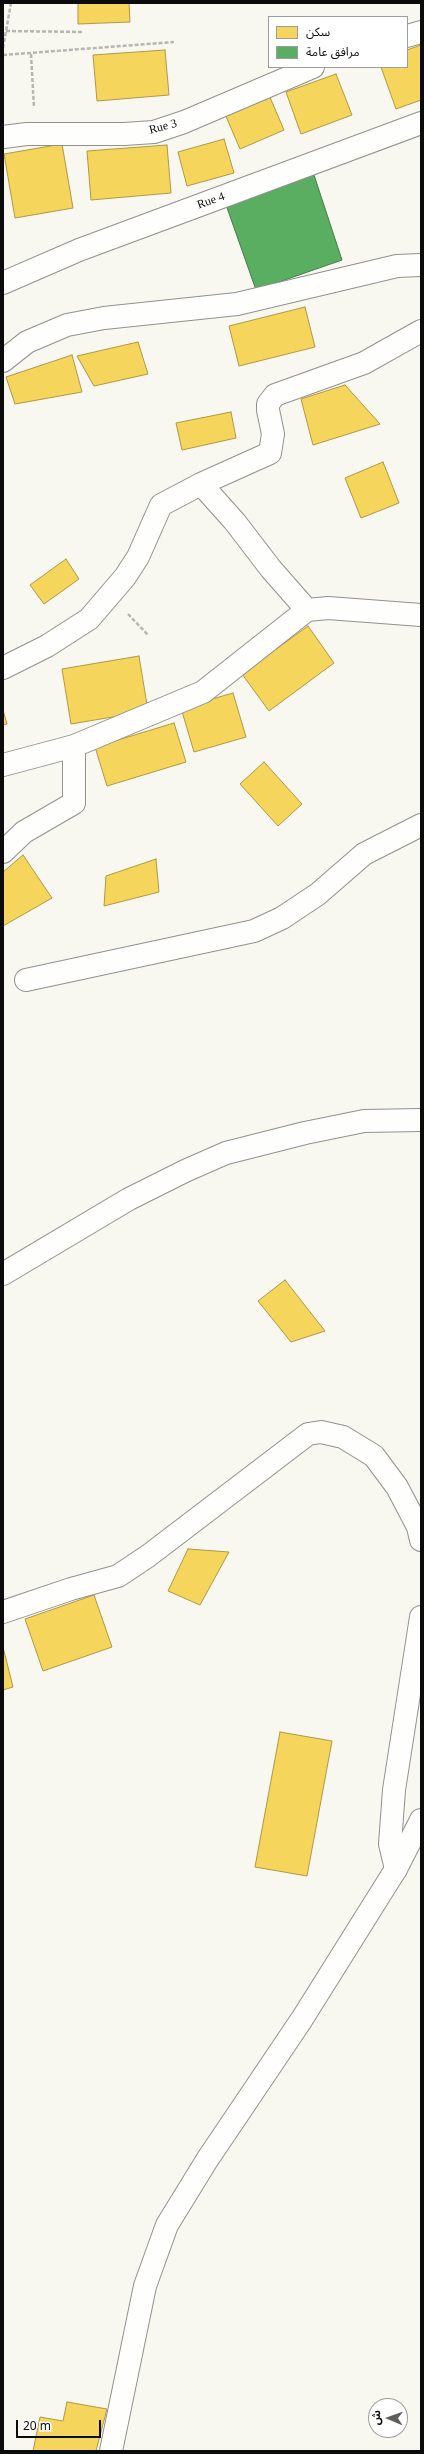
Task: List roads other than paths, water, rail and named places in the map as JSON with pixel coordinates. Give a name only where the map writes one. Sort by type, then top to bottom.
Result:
[{"type":"street","points":[[408,36],[421,32]]},
{"type":"street","name":"Rue 3","points":[[3,138],[27,134],[124,134],[154,132],[184,122],[311,68]]},
{"type":"street","name":"Rue 4","points":[[3,283],[79,250],[421,123]]},
{"type":"street","points":[[3,361],[27,342],[67,325],[104,318],[237,304],[397,266],[421,265]]},
{"type":"street","points":[[3,668],[47,646],[89,619],[111,596],[138,557],[161,505],[201,484],[270,453],[273,434],[268,404],[275,395],[364,363],[421,330]]},
{"type":"street","points":[[201,484],[235,522],[271,570],[307,610]]},
{"type":"street","points":[[3,765],[74,746],[203,692],[307,610],[328,608],[421,615]]},
{"type":"street","points":[[3,852],[24,832],[74,803],[74,746]]},
{"type":"street","points":[[26,980],[254,930],[282,918],[318,894],[364,854],[421,825]]},
{"type":"street","points":[[3,1274],[129,1199],[185,1171],[226,1153],[305,1133],[364,1121],[421,1120]]},
{"type":"street","points":[[3,1612],[71,1589],[118,1576],[148,1556],[308,1434],[321,1432],[343,1437],[374,1456],[397,1486],[418,1527],[421,1540]]},
{"type":"street","points":[[396,1869],[390,1844],[394,1790],[421,1617]]},
{"type":"street","points":[[111,2451],[145,2286],[167,2225],[207,2160],[302,2019],[396,1869],[421,1820]]}]
